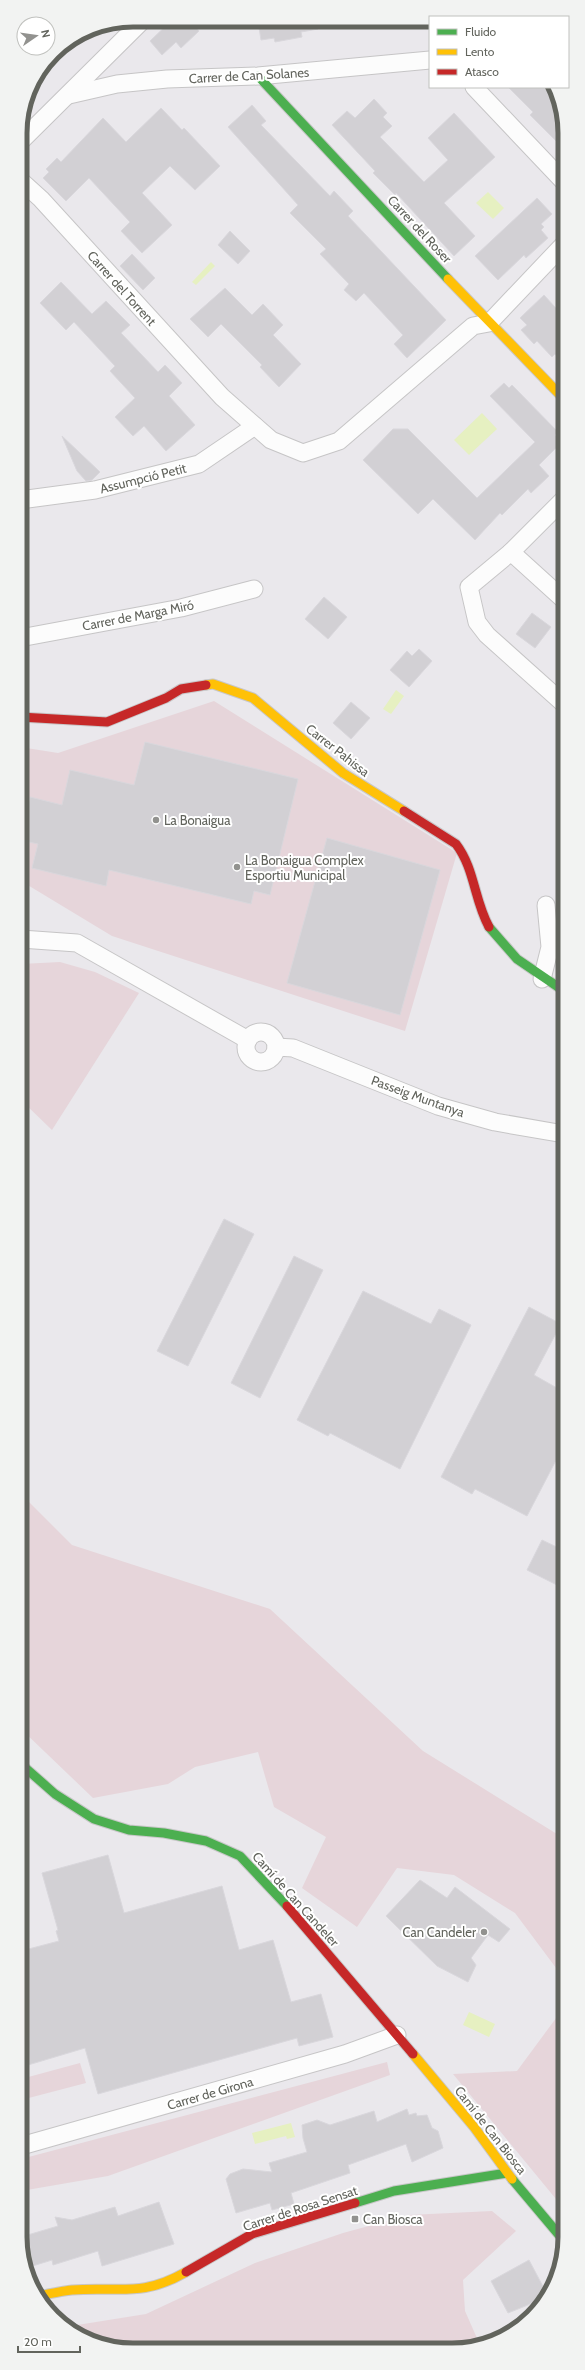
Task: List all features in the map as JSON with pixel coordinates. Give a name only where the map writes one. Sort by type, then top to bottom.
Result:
[{"type":"street","points":[[27,135],[136,27]]},
{"type":"street","name":"Carrer de Can Solanes","points":[[69,95],[117,84],[167,79],[258,76],[429,60]]},
{"type":"street","name":"Carrer del Roser","points":[[258,76],[489,323],[558,392]]},
{"type":"street","points":[[475,88],[558,176]]},
{"type":"street","name":"Carrer del Torrent","points":[[27,186],[41,199],[222,398],[271,440],[303,453],[339,441],[473,326],[489,323]]},
{"type":"street","points":[[489,323],[558,250]]},
{"type":"street","name":"Assumpció Petit","points":[[27,499],[95,490],[199,464],[255,426]]},
{"type":"street","points":[[558,505],[511,552],[469,587],[477,622],[487,635],[558,699]]},
{"type":"street","points":[[511,552],[558,595]]},
{"type":"street","name":"Carrer de Marga Miró","points":[[27,637],[181,608],[254,589]]},
{"type":"street","name":"Carrer Pahissa","points":[[27,717],[107,722],[166,698],[181,689],[214,684],[253,698],[267,708],[343,773],[456,844],[465,854],[476,884],[483,915],[495,937],[542,979],[558,988]]},
{"type":"street","points":[[542,979],[550,947],[546,905]]},
{"type":"street","points":[[27,939],[77,943],[248,1040]]},
{"type":"street","points":[[255,1033],[265,1033],[273,1038],[276,1047],[271,1058],[266,1061],[256,1061],[247,1052],[248,1040],[255,1033]]},
{"type":"street","name":"Passeig Muntanya","points":[[276,1047],[293,1048],[438,1106],[495,1122],[558,1133]]},
{"type":"street","name":"Camí de Can Candeler","points":[[27,1769],[55,1794],[94,1819],[129,1830],[164,1833],[206,1840],[240,1856],[280,1897],[397,2035]]},
{"type":"street","name":"Carrer de Girona","points":[[27,2144],[345,2054],[397,2035]]},
{"type":"street","name":"Camí de Can Biosca","points":[[397,2035],[474,2127],[508,2173],[558,2234]]},
{"type":"street","name":"Carrer de Rosa Sensat","points":[[44,2295],[72,2290],[137,2290],[167,2283],[252,2234],[394,2191],[508,2173]]},
{"type":"shaded area","points":[[488,192],[504,208],[493,219],[476,203]]},
{"type":"shaded area","points":[[211,262],[215,266],[196,285],[192,282]]},
{"type":"shaded area","points":[[482,413],[497,429],[469,455],[454,440]]},
{"type":"shaded area","points":[[396,690],[404,696],[391,714],[383,709]]},
{"type":"shaded area","name":"La Bonaigua Complex Esportiu Municipal","points":[[214,701],[457,853],[405,1031],[112,936],[27,885],[27,748],[58,753]]},
{"type":"shaded area","points":[[60,962],[95,972],[139,993],[52,1130],[27,1106],[27,964]]},
{"type":"shaded area","points":[[27,1500],[72,1545],[270,1609],[423,1751],[558,1835],[558,1971],[515,1913],[454,1875],[397,1868],[357,1927],[302,1888],[326,1837],[274,1807],[258,1752],[195,1767],[168,1784],[93,1798],[27,1735]]},
{"type":"shaded area","points":[[469,2012],[495,2024],[489,2037],[463,2025]]},
{"type":"shaded area","points":[[558,2015],[558,2202],[453,2074],[517,2071]]},
{"type":"shaded area","points":[[387,2062],[390,2075],[108,2176],[27,2190],[27,2157]]},
{"type":"shaded area","points":[[80,2063],[86,2083],[27,2098],[27,2077]]},
{"type":"shaded area","points":[[291,2123],[295,2137],[287,2139],[286,2136],[255,2144],[252,2133]]},
{"type":"shaded area","points":[[492,2211],[516,2231],[463,2280],[465,2311],[478,2339],[452,2343],[126,2343],[99,2337],[75,2325],[146,2314],[255,2263],[343,2233],[409,2215]]},
{"type":"building","points":[[165,27],[195,27],[199,31],[181,48],[176,42],[162,55],[150,41]]},
{"type":"building","points":[[259,27],[318,27],[318,29],[301,32],[302,37],[275,42],[274,38],[261,40]]},
{"type":"building","points":[[509,88],[546,88],[549,91],[556,112],[558,143],[530,115],[533,112]]},
{"type":"building","points":[[374,99],[387,113],[383,117],[392,126],[380,137],[424,182],[448,160],[428,138],[454,113],[495,157],[444,203],[475,236],[454,256],[396,193],[395,195],[373,173],[375,171],[332,125],[347,111],[355,118]]},
{"type":"building","points":[[252,105],[266,121],[261,125],[330,196],[334,191],[353,211],[348,216],[446,320],[407,358],[394,344],[403,335],[364,293],[356,301],[344,290],[349,284],[320,254],[326,249],[290,213],[298,205],[228,127]]},
{"type":"building","points":[[161,108],[182,130],[184,128],[220,166],[195,190],[170,166],[142,193],[172,225],[142,253],[121,231],[130,222],[89,178],[66,201],[43,178],[49,172],[46,169],[57,158],[61,162],[103,118],[126,142]]},
{"type":"building","points":[[537,198],[552,214],[541,224],[544,227],[541,230],[548,238],[526,258],[524,255],[498,280],[475,256]]},
{"type":"building","points":[[230,231],[250,251],[238,264],[218,245]]},
{"type":"building","points":[[132,254],[155,278],[143,290],[120,266]]},
{"type":"building","points":[[61,282],[92,314],[106,301],[130,325],[121,333],[158,372],[165,365],[182,383],[169,396],[195,425],[166,451],[144,426],[133,436],[115,417],[135,398],[110,371],[115,366],[74,322],[66,330],[40,303]]},
{"type":"building","points":[[225,288],[252,315],[263,304],[283,325],[273,335],[301,364],[279,387],[260,367],[262,365],[221,324],[208,337],[190,319]]},
{"type":"building","points":[[544,295],[558,310],[558,357],[555,354],[552,357],[537,341],[534,344],[521,330],[527,325],[520,318]]},
{"type":"building","points":[[504,383],[509,388],[512,385],[558,432],[555,435],[558,438],[558,446],[539,465],[549,476],[531,493],[528,489],[502,515],[500,513],[475,540],[433,499],[418,514],[363,460],[393,429],[408,429],[477,498],[535,442],[490,396]]},
{"type":"building","points":[[62,436],[100,472],[92,480],[86,481],[77,471]]},
{"type":"building","points":[[324,597],[347,617],[328,639],[305,619]]},
{"type":"building","points":[[532,613],[551,627],[535,648],[516,634]]},
{"type":"building","points":[[419,649],[432,661],[409,687],[390,670],[407,651],[412,656]]},
{"type":"building","points":[[351,702],[370,718],[351,739],[333,723]]},
{"type":"building","name":"La Bonaigua","points":[[145,742],[298,779],[270,895],[254,891],[251,904],[109,870],[106,886],[32,868],[38,844],[27,842],[27,810],[30,797],[62,805],[70,770],[134,785]]},
{"type":"building","points":[[327,838],[440,870],[400,1015],[287,983]]},
{"type":"building","points":[[224,1219],[254,1234],[188,1366],[157,1351]]},
{"type":"building","points":[[294,1256],[323,1270],[260,1398],[231,1383]]},
{"type":"building","points":[[363,1291],[431,1324],[439,1309],[471,1325],[400,1469],[330,1433],[328,1436],[297,1420]]},
{"type":"building","points":[[529,1307],[558,1322],[558,1330],[534,1375],[558,1389],[558,1457],[527,1516],[475,1489],[472,1494],[441,1477]]},
{"type":"building","points":[[542,1540],[558,1548],[558,1586],[527,1570]]},
{"type":"building","points":[[108,1855],[124,1913],[222,1886],[239,1950],[273,1940],[291,2002],[321,1994],[333,2037],[299,2046],[297,2038],[98,2094],[85,2048],[28,2065],[27,1949],[59,1941],[56,1931],[58,1930],[42,1873]]},
{"type":"building","name":"Can Candeler","points":[[420,1880],[447,1898],[455,1887],[510,1929],[499,1942],[488,1935],[471,1958],[476,1965],[468,1982],[437,1966],[386,1916]]},
{"type":"building","points":[[407,2109],[409,2115],[416,2113],[417,2116],[427,2115],[432,2128],[438,2131],[443,2148],[412,2162],[406,2144],[348,2165],[350,2173],[291,2193],[294,2204],[272,2210],[270,2203],[236,2213],[226,2179],[230,2174],[243,2169],[272,2172],[269,2163],[307,2152],[303,2138],[302,2125],[317,2120],[330,2125],[374,2111],[377,2122]]},
{"type":"building","points":[[159,2202],[174,2244],[102,2266],[98,2251],[53,2265],[52,2260],[32,2266],[28,2251],[27,2235],[58,2226],[55,2217],[72,2220],[115,2207],[118,2216]]},
{"type":"building","points":[[529,2260],[544,2289],[537,2300],[508,2313],[491,2281]]},
{"type":"traffic: fast","points":[[258,76],[448,279]]},
{"type":"traffic: fast","points":[[489,927],[517,959],[558,987]]},
{"type":"traffic: fast","points":[[27,1769],[55,1794],[94,1819],[129,1830],[164,1833],[206,1841],[240,1856],[287,1906]]},
{"type":"traffic: fast","points":[[355,2203],[394,2191],[507,2173]]},
{"type":"traffic: fast","points":[[512,2179],[558,2234]]},
{"type":"traffic: slow","points":[[448,279],[558,393]]},
{"type":"traffic: slow","points":[[206,685],[213,684],[253,698],[343,773],[404,811]]},
{"type":"traffic: slow","points":[[413,2054],[474,2127],[512,2179]]},
{"type":"traffic: slow","points":[[44,2295],[72,2290],[143,2288],[170,2280],[186,2272]]},
{"type":"traffic: jam","points":[[27,717],[107,722],[166,698],[181,689],[206,685]]},
{"type":"traffic: jam","points":[[404,811],[456,844],[471,874],[480,906],[489,927]]},
{"type":"traffic: jam","points":[[287,1906],[413,2054]]},
{"type":"traffic: jam","points":[[186,2272],[252,2234],[355,2203]]},
{"type":"place","name":"La Bonaigua","points":[[156,820]]},
{"type":"place","name":"La Bonaigua Complex Esportiu Municipal","points":[[237,867]]},
{"type":"place","name":"Can Candeler","points":[[484,1932]]},
{"type":"place","name":"Can Biosca","points":[[355,2219]]}]
